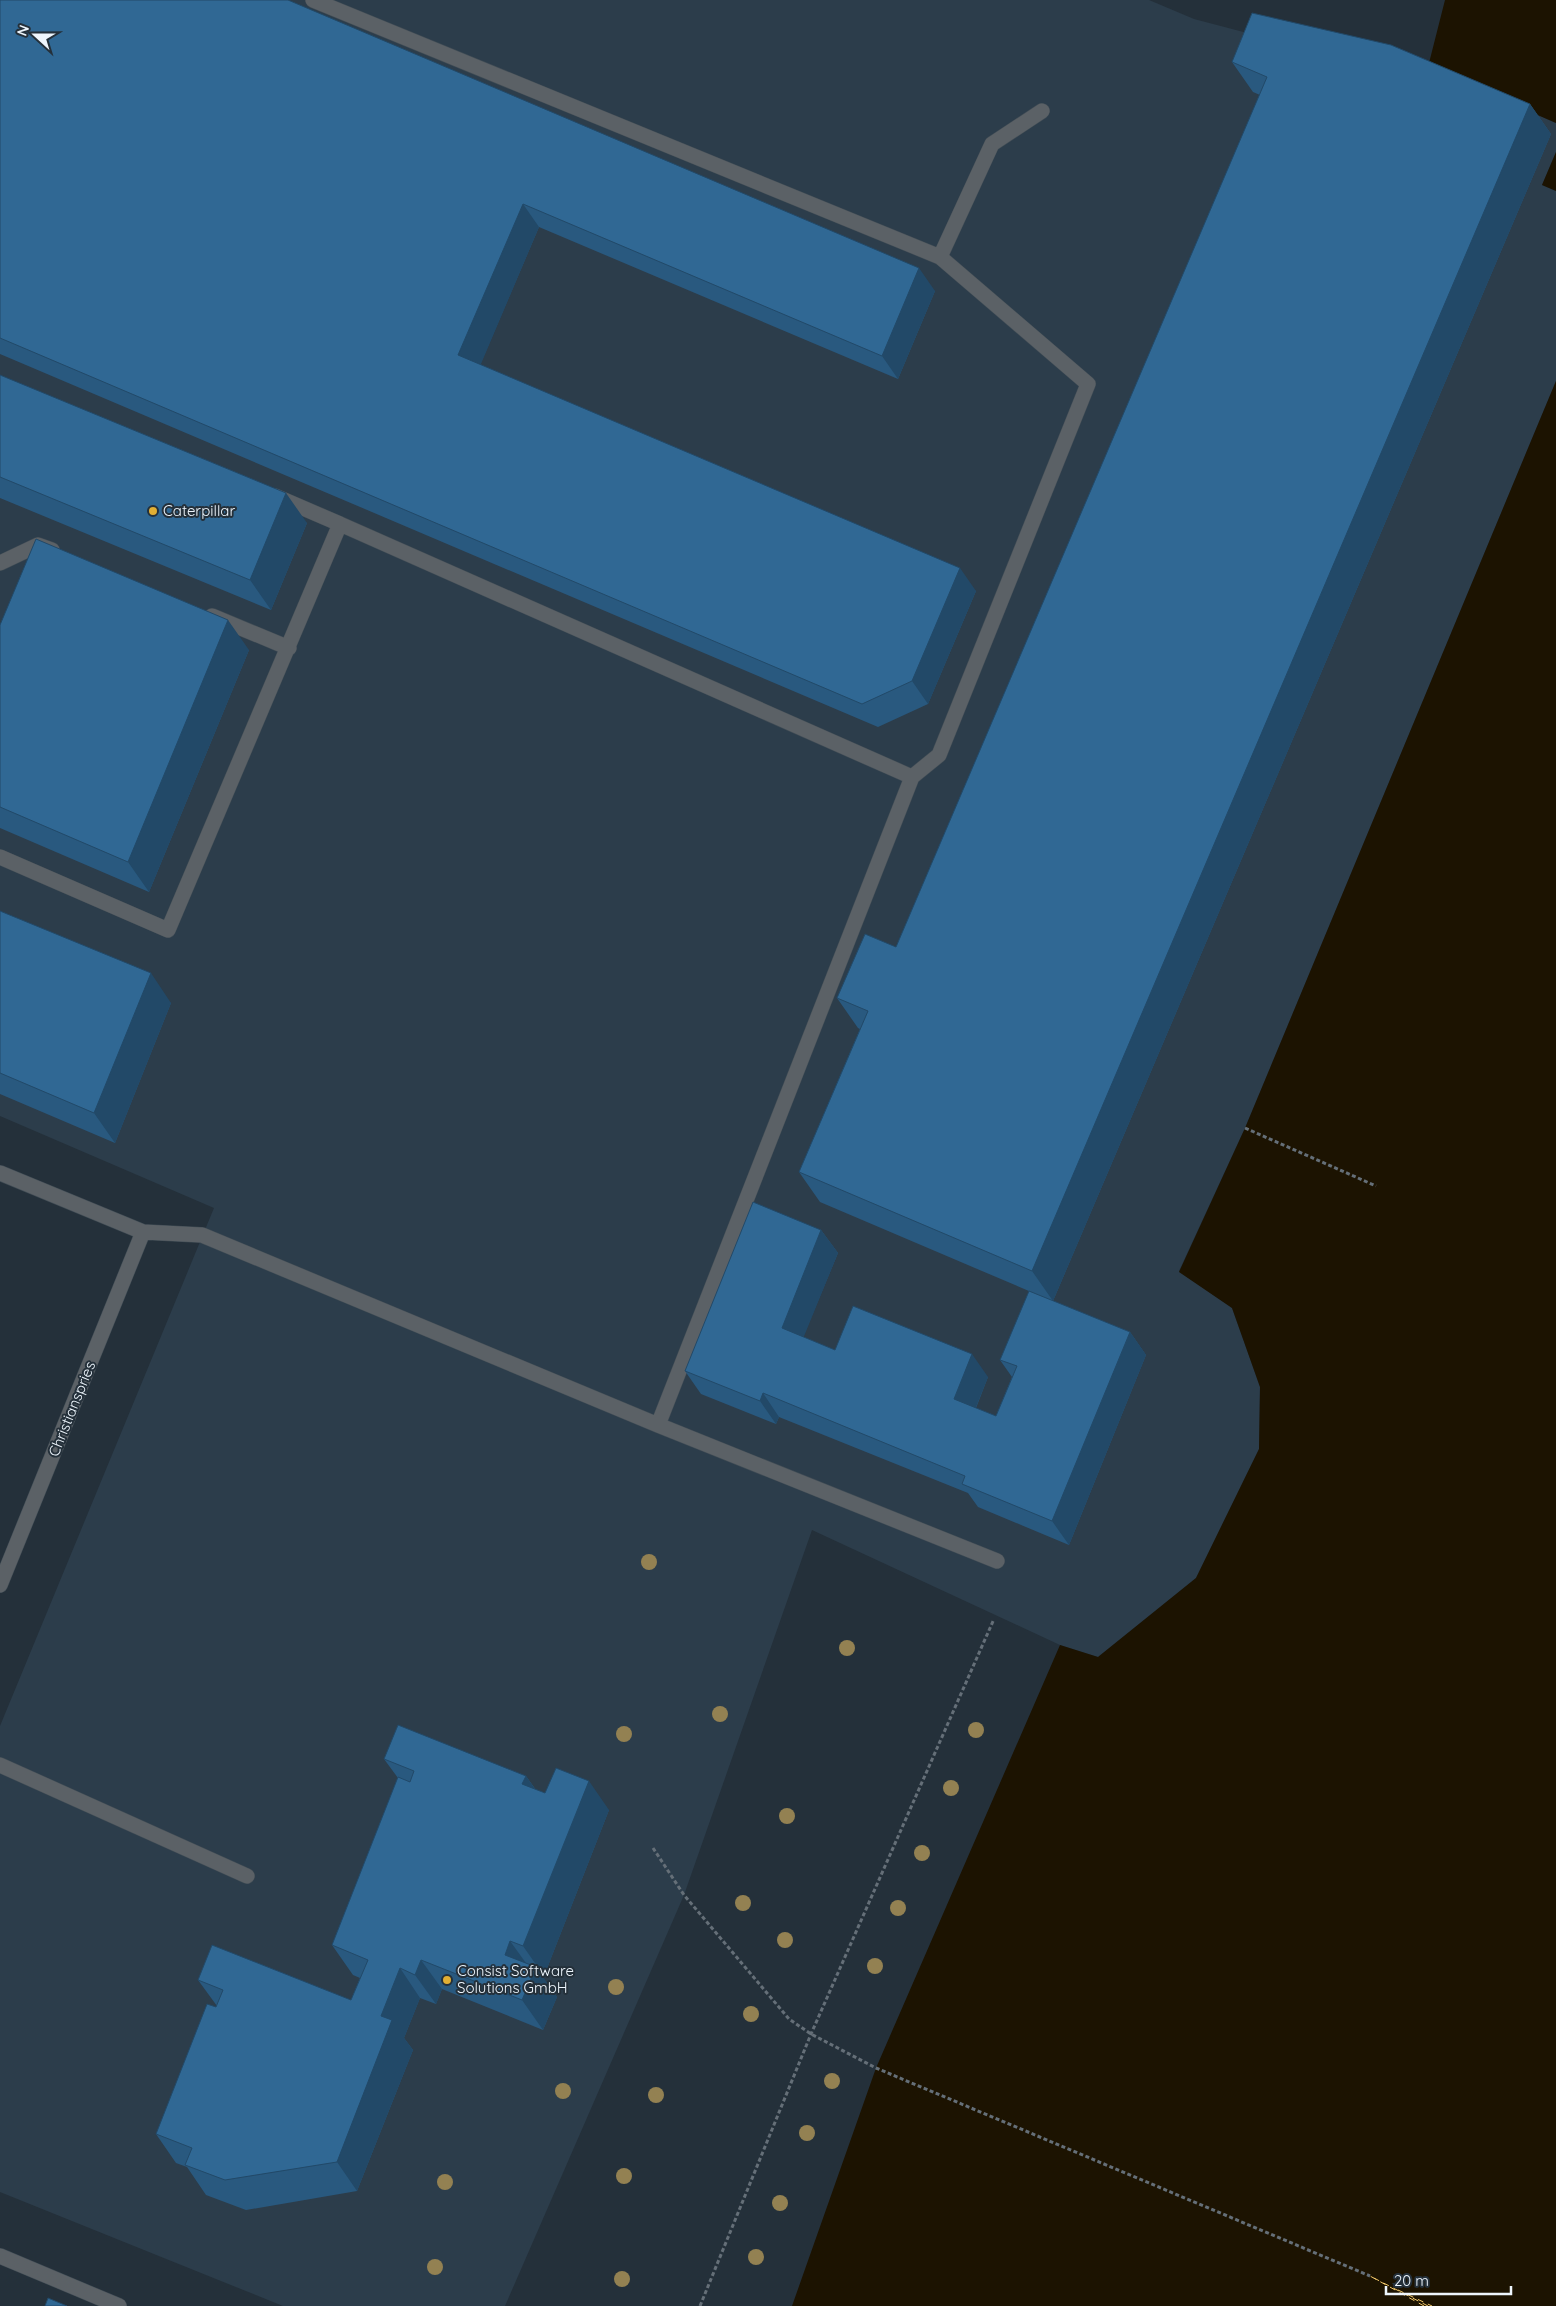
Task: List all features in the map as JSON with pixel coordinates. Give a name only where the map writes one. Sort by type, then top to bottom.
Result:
[{"type":"street","points":[[313,0],[940,256],[1088,384],[939,755],[912,777],[658,1425]]},
{"type":"street","points":[[940,256],[992,144],[1042,111]]},
{"type":"street","points":[[260,490],[912,777]]},
{"type":"street","points":[[0,857],[168,930],[340,524]]},
{"type":"street","points":[[0,564],[38,544],[65,556]]},
{"type":"street","points":[[200,611],[289,648]]},
{"type":"street","points":[[0,1173],[143,1232],[202,1236],[658,1425],[997,1561]]},
{"type":"street","name":"Christianspries","points":[[0,1585],[143,1232]]},
{"type":"street","points":[[0,1765],[247,1876]]},
{"type":"street","points":[[0,2256],[119,2306]]},
{"type":"path","points":[[1245,1128],[1376,1186]]},
{"type":"path","points":[[700,2306],[811,2034],[994,1619]]},
{"type":"path","points":[[653,1848],[690,1902],[789,2018],[811,2034],[876,2068],[1370,2276]]},
{"type":"shaded area","points":[[0,0],[1149,0],[1194,19],[1392,71],[1428,67],[1556,123],[1556,152],[1542,185],[1556,191],[1556,381],[1245,1128],[1179,1271],[1232,1308],[1260,1387],[1259,1449],[1196,1578],[1098,1657],[1060,1645],[812,1530],[684,1895],[505,2306],[283,2306],[0,2192],[0,1726],[214,1208],[0,1116]]},
{"type":"shaded area","points":[[1445,0],[1556,0],[1556,123],[1428,67]]},
{"type":"shaded area","points":[[1556,152],[1556,191],[1542,185]]},
{"type":"shaded area","points":[[1556,381],[1556,2306],[792,2306],[876,2068],[1060,1645],[1098,1657],[1196,1578],[1259,1449],[1260,1387],[1232,1308],[1179,1272],[1245,1128]]},
{"type":"building","points":[[0,0],[288,0],[919,268],[882,356],[523,204],[458,355],[960,568],[912,681],[862,704],[0,338]]},
{"type":"building","points":[[1252,13],[1391,45],[1530,104],[1032,1271],[799,1172],[868,1011],[837,998],[865,934],[896,947],[1267,77],[1232,62]]},
{"type":"building","name":"Caterpillar","points":[[0,375],[286,493],[250,580],[0,477]]},
{"type":"building","points":[[36,539],[228,620],[128,862],[0,807],[0,625]]},
{"type":"building","points":[[0,911],[151,973],[94,1113],[0,1073]]},
{"type":"building","points":[[753,1202],[821,1230],[782,1328],[835,1350],[853,1306],[972,1354],[954,1399],[996,1416],[1017,1366],[1000,1360],[1029,1291],[1130,1332],[1052,1521],[962,1484],[965,1476],[763,1393],[760,1401],[685,1371]]},
{"type":"building","name":"Consist Software Solutions GmbH","points":[[398,1725],[526,1776],[522,1784],[545,1793],[556,1768],[589,1781],[523,1946],[510,1941],[505,1955],[536,1967],[522,2000],[421,1960],[415,1975],[400,1968],[381,2016],[392,2020],[337,2162],[225,2180],[185,2165],[192,2148],[156,2134],[207,2004],[216,2007],[223,1990],[198,1980],[212,1945],[351,2000],[368,1960],[332,1945],[398,1777],[410,1782],[414,1771],[384,1759]]},
{"type":"building","points":[[48,2298],[67,2306],[45,2306]]},
{"type":"ferry route","points":[[1424,2306],[1370,2276],[1428,2306]]},
{"type":"ferry route","points":[[1398,2290],[1432,2306]]},
{"type":"place","name":"Caterpillar","points":[[153,511]]},
{"type":"place","name":"Consist Software Solutions GmbH","points":[[447,1980]]}]
